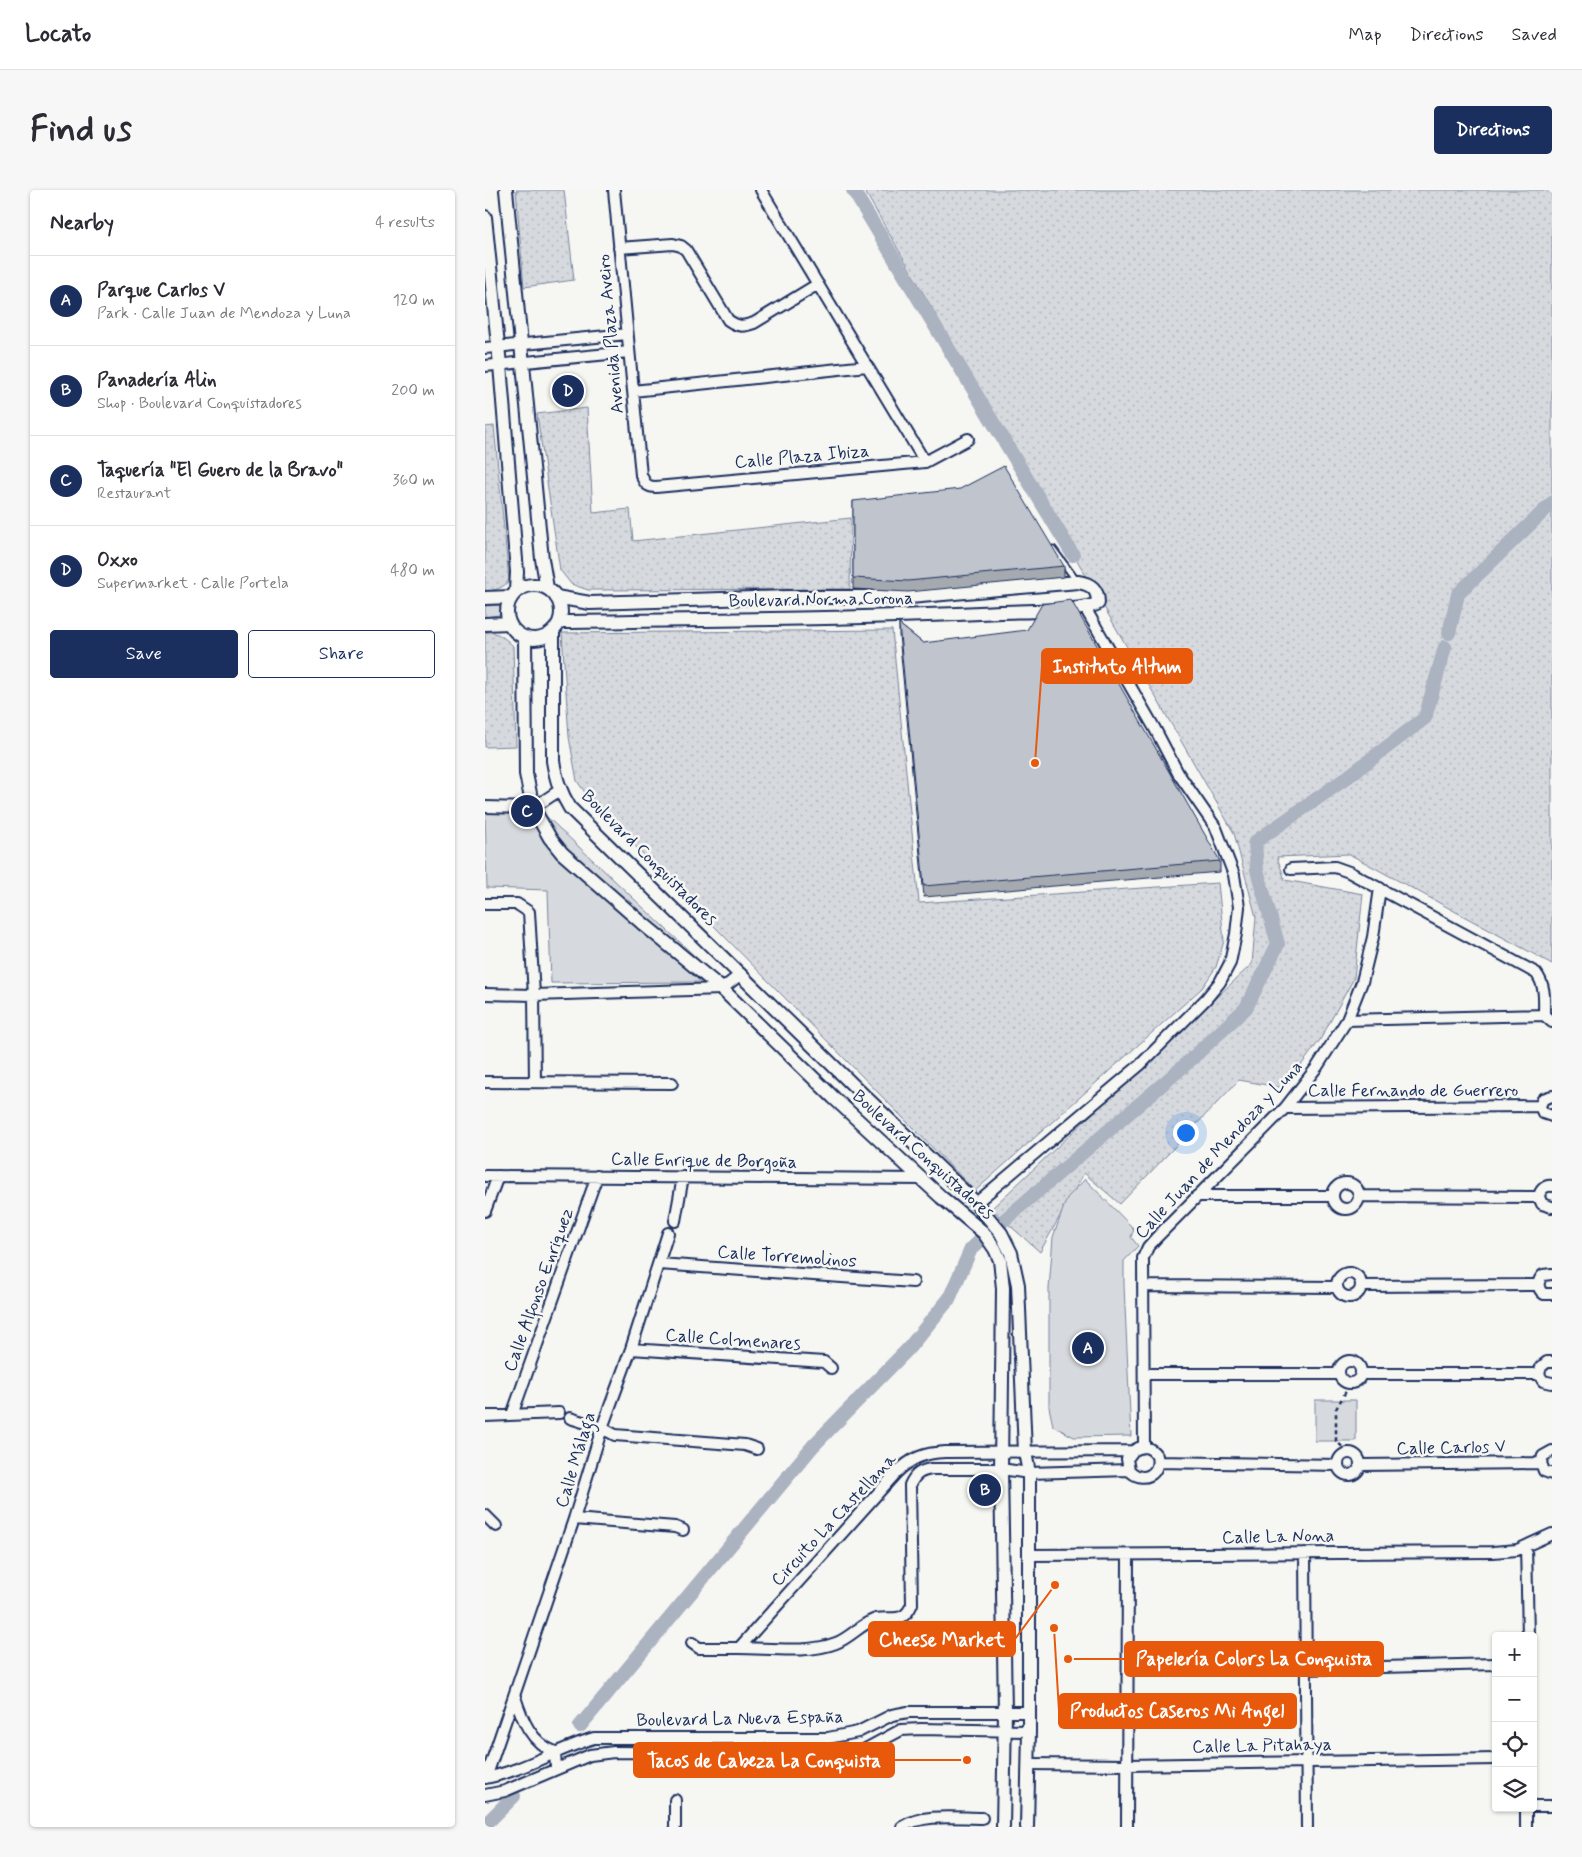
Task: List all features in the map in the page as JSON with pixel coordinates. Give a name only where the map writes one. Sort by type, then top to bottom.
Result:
[{"type":"street","points":[[485,217],[501,365],[517,572],[513,594],[507,605],[507,614],[509,623],[518,634],[525,637],[540,638],[556,627],[561,609],[552,592],[542,559],[506,190]]},
{"type":"street","name":"Avenida Plaza Aveiro","points":[[613,190],[641,475]]},
{"type":"street","points":[[761,190],[925,462]]},
{"type":"street","points":[[619,248],[673,244],[681,246],[686,250],[728,320],[742,327],[754,323],[818,284]]},
{"type":"street","points":[[485,348],[627,334]]},
{"type":"street","points":[[485,366],[629,352]]},
{"type":"street","points":[[633,391],[867,366]]},
{"type":"street","name":"Calle Plaza Ibiza","points":[[641,475],[645,484],[656,487],[925,462],[968,439]]},
{"type":"street","points":[[976,1203],[1140,1065],[1206,999],[1220,982],[1230,963],[1235,934],[1239,907],[1235,874],[1216,828],[1178,773],[1155,729],[1085,608],[1098,603],[1097,592],[1093,586],[1078,582]]},
{"type":"street","name":"Boulevard Norma Corona","points":[[552,592],[590,603],[789,597],[910,597],[1078,582]]},
{"type":"street","points":[[485,598],[513,594],[531,585],[539,585],[552,592]]},
{"type":"street","points":[[910,597],[911,616]]},
{"type":"street","name":"Boulevard Norma Corona","points":[[556,627],[911,616],[1085,608]]},
{"type":"street","points":[[485,624],[509,623]]},
{"type":"street","name":"Boulevard Conquistadores","points":[[556,627],[553,761],[556,779],[570,808],[976,1203],[1001,1233],[1011,1253],[1018,1285],[1025,1452],[1029,1473],[1029,1764],[1027,1827]]},
{"type":"street","name":"Boulevard Conquistadores","points":[[525,637],[526,774],[533,808],[550,838],[562,852],[642,923],[722,989],[834,1098],[941,1197],[984,1233],[1000,1260],[1003,1288],[1001,1452],[1005,1712],[1003,1827]]},
{"type":"street","points":[[485,807],[533,808],[560,790]]},
{"type":"street","points":[[1291,869],[1335,867],[1349,872],[1536,973],[1542,980],[1548,1019],[1347,1020]]},
{"type":"street","name":"Calle Juan de Mendoza y Luna","points":[[1144,1447],[1143,1258],[1148,1247],[1285,1108],[1317,1067],[1347,1020],[1362,982],[1373,937],[1380,888]]},
{"type":"street","points":[[485,904],[517,904],[529,912],[534,995],[535,1082]]},
{"type":"street","points":[[485,994],[534,995],[722,989],[741,974]]},
{"type":"street","points":[[485,1082],[672,1083]]},
{"type":"street","points":[[1552,1096],[1543,1099],[1540,1106],[1543,1113],[1552,1116]]},
{"type":"street","name":"Calle Fernando de Guerrero","points":[[1285,1108],[1540,1106]]},
{"type":"street","name":"Calle Enrique de Borgoña","points":[[485,1176],[923,1179]]},
{"type":"street","points":[[485,1211],[498,1176]]},
{"type":"street","name":"Calle Alfonso Enriquez","points":[[512,1415],[597,1176]]},
{"type":"street","points":[[675,1221],[683,1177]]},
{"type":"street","points":[[1346,1183],[1355,1187],[1359,1196],[1356,1204],[1348,1208],[1339,1207],[1333,1196],[1337,1186],[1346,1183]]},
{"type":"street","points":[[1539,1197],[1545,1187],[1552,1186]]},
{"type":"street","points":[[1197,1196],[1333,1196]]},
{"type":"street","points":[[1359,1196],[1539,1197]]},
{"type":"street","points":[[1539,1197],[1543,1204],[1552,1207]]},
{"type":"street","name":"Calle Málaga","points":[[485,1778],[515,1697],[602,1428],[631,1350],[668,1233]]},
{"type":"street","name":"Calle Torremolinos","points":[[659,1264],[913,1282]]},
{"type":"street","points":[[1348,1273],[1356,1276],[1361,1286],[1357,1294],[1348,1297],[1341,1294],[1337,1286],[1339,1278],[1348,1273]]},
{"type":"street","points":[[1552,1274],[1543,1275],[1538,1285],[1544,1294],[1552,1294]]},
{"type":"street","points":[[1361,1286],[1538,1285]]},
{"type":"street","points":[[1143,1286],[1337,1286]]},
{"type":"street","name":"Calle Colmenares","points":[[631,1350],[824,1362],[831,1368]]},
{"type":"street","points":[[1349,1361],[1360,1366],[1361,1374],[1358,1381],[1349,1384],[1343,1381],[1339,1374],[1341,1366],[1349,1361]]},
{"type":"street","points":[[1552,1362],[1547,1362],[1541,1367],[1539,1374],[1543,1381],[1552,1384]]},
{"type":"street","points":[[1144,1374],[1339,1374]]},
{"type":"street","points":[[1361,1374],[1539,1374]]},
{"type":"street","points":[[485,1416],[559,1413]]},
{"type":"street","points":[[570,1418],[602,1428],[615,1435],[745,1445],[757,1449]]},
{"type":"street","points":[[1139,1447],[1144,1447],[1154,1452],[1158,1462],[1155,1471],[1147,1477],[1137,1477],[1129,1470],[1127,1459],[1133,1451],[1139,1447]]},
{"type":"street","points":[[1025,1452],[1133,1451]]},
{"type":"street","points":[[1552,1451],[1543,1456],[1541,1463],[1544,1471],[1552,1474]]},
{"type":"street","name":"Circuito La Castellana","points":[[739,1648],[905,1464],[918,1456],[928,1453],[1025,1452]]},
{"type":"street","points":[[1348,1452],[1356,1454],[1361,1465],[1357,1472],[1348,1475],[1342,1472],[1338,1465],[1340,1457],[1348,1452]]},
{"type":"street","points":[[1158,1462],[1338,1465]]},
{"type":"street","name":"Calle Carlos V","points":[[1361,1465],[1541,1463]]},
{"type":"street","points":[[905,1464],[915,1475]]},
{"type":"street","name":"Circuito La Castellana","points":[[692,1642],[699,1648],[818,1648],[838,1642],[875,1620],[904,1616],[912,1604],[910,1485],[915,1475],[922,1470],[931,1469],[1001,1469],[1029,1473]]},
{"type":"street","points":[[1029,1473],[1129,1470]]},
{"type":"street","points":[[485,1515],[496,1526]]},
{"type":"street","points":[[574,1519],[675,1527],[683,1530]]},
{"type":"street","name":"Calle La Nona","points":[[1030,1555],[1493,1552],[1517,1550],[1552,1534]]},
{"type":"street","points":[[1526,1546],[1528,1632]]},
{"type":"street","points":[[1305,1553],[1307,1827]]},
{"type":"street","points":[[1127,1827],[1128,1555]]},
{"type":"street","points":[[1306,1669],[1492,1664]]},
{"type":"street","points":[[515,1697],[523,1722],[531,1734],[540,1743],[555,1752],[556,1768]]},
{"type":"street","name":"Boulevard La Nueva España","points":[[485,1778],[509,1772],[594,1738],[828,1738],[858,1732],[892,1715],[907,1712],[1029,1712]]},
{"type":"street","name":"Boulevard La Nueva España","points":[[485,1795],[505,1791],[590,1755],[614,1752],[842,1755],[860,1752],[901,1730],[1029,1731]]},
{"type":"street","name":"Calle La Pitahaya","points":[[1029,1764],[1127,1765],[1492,1759]]},
{"type":"street","points":[[675,1800],[675,1827]]},
{"type":"street","points":[[1537,1806],[1552,1806]]},
{"type":"street","points":[[1526,1812],[1526,1827]]},
{"type":"street","points":[[902,1827],[910,1822],[922,1819],[943,1823],[983,1818]]},
{"type":"lane","points":[[1050,546],[1078,582]]},
{"type":"path","points":[[1348,1452],[1336,1441],[1336,1410],[1349,1384]]},
{"type":"shaded area","points":[[516,190],[564,190],[574,280],[524,287]]},
{"type":"shaded area","points":[[864,190],[1552,190],[1552,964],[1349,854],[1277,857],[1285,880],[1363,894],[1354,978],[1320,1040],[1284,1088],[1239,1080],[1120,1204],[1084,1173],[1040,1252],[991,1209],[1252,964],[1256,917],[1234,833]]},
{"type":"shaded area","points":[[587,408],[593,513],[630,509],[633,541],[851,518],[850,589],[588,590],[571,584],[560,570],[537,414]]},
{"type":"shaded area","points":[[494,426],[509,580],[499,588],[485,591],[485,427]]},
{"type":"shaded area","points":[[499,605],[501,610],[499,615],[485,617],[485,606]]},
{"type":"shaded area","points":[[892,630],[919,903],[1218,883],[1224,941],[1216,967],[1202,988],[975,1191],[591,801],[577,781],[569,737],[562,633]]},
{"type":"shaded area","points":[[485,632],[497,634],[513,646],[516,746],[485,747]]},
{"type":"shaded area","points":[[485,811],[543,813],[702,963],[700,982],[551,983],[548,890],[487,888]]},
{"type":"shaded area","points":[[1085,1179],[1134,1229],[1131,1237],[1138,1246],[1124,1261],[1131,1436],[1074,1437],[1053,1426],[1049,1407],[1049,1289],[1053,1237],[1067,1198]]},
{"type":"shaded area","points":[[1315,1400],[1356,1400],[1356,1441],[1315,1441]]},
{"type":"building","points":[[1004,466],[1064,566],[908,581],[853,578],[853,501],[960,489]]},
{"type":"building","points":[[1071,600],[1220,861],[924,886],[899,624],[923,643],[1027,630],[1042,604]]},
{"type":"waterway","points":[[853,190],[1073,555]]},
{"type":"waterway","points":[[1449,633],[1458,594],[1552,503]]},
{"type":"waterway","points":[[1002,1222],[1185,1065],[1246,1008],[1278,944],[1257,870],[1255,842],[1345,779],[1425,718],[1445,647]]},
{"type":"waterway","points":[[580,1726],[813,1446],[908,1349],[949,1299],[971,1249],[980,1241]]},
{"type":"waterway","points":[[485,1825],[514,1796]]},
{"type":"place","name":"Oxxo","points":[[568,391]]},
{"type":"place","name":"Instituto Altum","points":[[1035,763]]},
{"type":"place","name":"Taquería \"El Guero de la Bravo\"","points":[[527,811]]},
{"type":"place","name":"Parque Carlos V","points":[[1088,1348]]},
{"type":"place","name":"Panadería Alin","points":[[985,1490]]},
{"type":"place","name":"Cheese Market","points":[[1055,1585]]},
{"type":"place","name":"Productos Caseros Mi Angel","points":[[1054,1628]]},
{"type":"place","name":"Papelería Colors La Conquista","points":[[1068,1659]]},
{"type":"place","name":"Tacos de Cabeza La Conquista","points":[[967,1760]]}]
